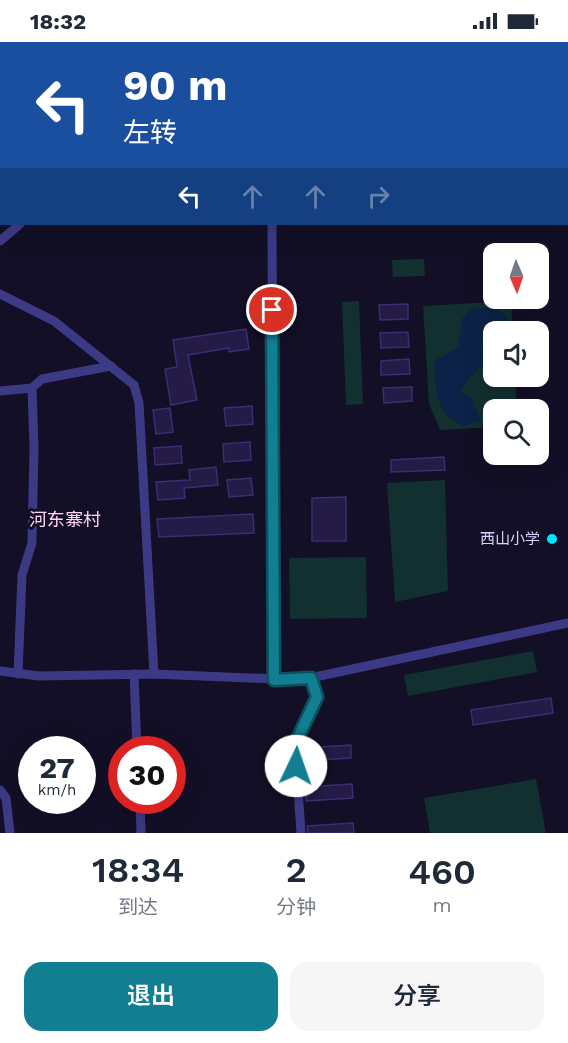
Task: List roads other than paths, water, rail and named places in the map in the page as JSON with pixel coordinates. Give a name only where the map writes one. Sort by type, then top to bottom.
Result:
[{"type":"street","points":[[0,241],[19,225]]},
{"type":"street","points":[[272,225],[274,680]]},
{"type":"street","points":[[0,294],[54,321],[134,385],[139,403],[154,674]]},
{"type":"street","points":[[0,392],[32,388],[42,379],[111,366]]},
{"type":"street","points":[[18,674],[22,575],[32,543],[34,448],[32,388]]},
{"type":"street","points":[[0,672],[39,676],[154,674],[274,680],[311,678],[568,623]]},
{"type":"street","points":[[134,674],[136,736]]},
{"type":"street","points":[[301,833],[295,744],[317,697],[311,678]]},
{"type":"street","points":[[0,790],[6,798],[10,833]]},
{"type":"street","points":[[140,814],[141,833]]},
{"type":"water","points":[[471,309],[498,309],[508,317],[508,321],[483,321],[483,367],[480,366],[460,391],[471,398],[481,421],[462,426],[446,414],[441,406],[436,390],[434,361],[458,347],[462,319]]},
{"type":"place","name":"西山小学","points":[[552,539]]},
{"type":"district","name":"河东寨村","points":[[65,519]]}]
